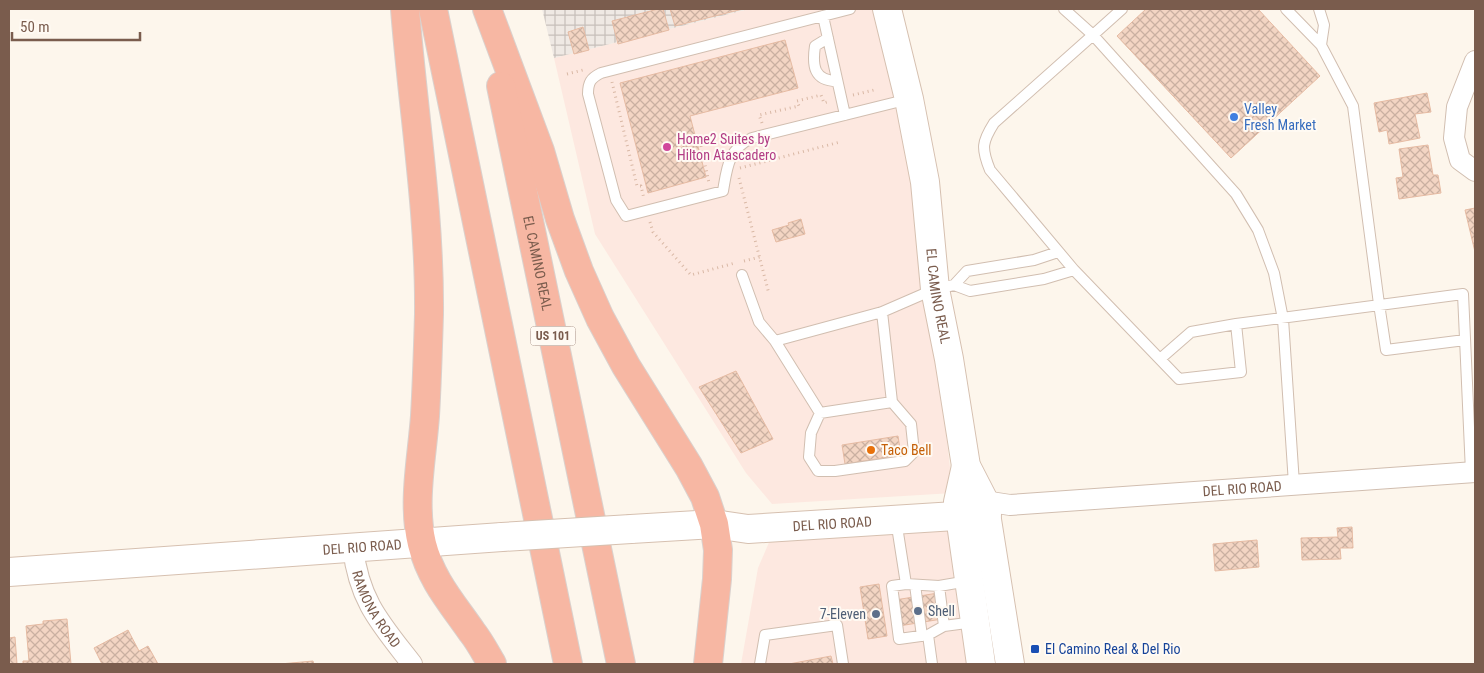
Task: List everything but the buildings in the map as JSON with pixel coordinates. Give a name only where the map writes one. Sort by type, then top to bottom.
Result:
[{"type":"highway","points":[[405,9],[409,65],[425,202],[428,261],[427,379],[418,497],[422,542],[428,567],[438,585],[474,634],[492,664]]},
{"type":"highway","points":[[433,9],[568,664]]},
{"type":"highway","points":[[486,9],[540,151],[560,219],[600,318],[626,366],[689,467],[705,497],[714,524],[718,550],[717,579],[708,664]]},
{"type":"highway","name":"EL CAMINO REAL","points":[[486,9],[621,664]]},
{"type":"street","name":"EL CAMINO REAL","points":[[888,9],[909,99],[945,287],[949,359],[966,466],[980,508],[1010,664]]},
{"type":"street","points":[[1475,62],[1457,107],[1454,138],[1460,160],[1475,171]]},
{"type":"street","name":"DEL RIO ROAD","points":[[714,524],[747,515],[980,508],[1473,472]]},
{"type":"street","name":"DEL RIO ROAD","points":[[9,572],[422,542],[714,524],[748,529],[896,520],[980,508]]},
{"type":"street","name":"EL CAMINO REAL","points":[[980,508],[969,581],[981,664]]},
{"type":"street","name":"RAMONA ROAD","points":[[353,548],[355,564],[364,596],[386,631],[412,664]]},
{"type":"lane","points":[[850,9],[592,77],[588,85],[588,94],[616,200],[626,216],[646,204],[723,191],[731,158],[741,143],[752,138],[909,99]]},
{"type":"lane","points":[[1064,9],[1093,35],[1236,194],[1258,230],[1274,273],[1283,319],[1294,484]]},
{"type":"lane","points":[[1122,9],[994,122],[984,139],[984,155],[990,170],[1058,252],[1179,378],[1241,372],[1236,324]]},
{"type":"lane","points":[[1286,9],[1321,45],[1353,106],[1386,350],[1465,340]]},
{"type":"lane","points":[[1319,9],[1324,25],[1321,45]]},
{"type":"lane","points":[[823,16],[844,115]]},
{"type":"lane","points":[[828,38],[814,46],[813,58],[817,74],[826,81],[837,82]]},
{"type":"lane","points":[[775,341],[882,312],[945,287],[966,271],[1034,260],[1058,252]]},
{"type":"lane","points":[[945,287],[970,290],[1044,279],[1074,270]]},
{"type":"lane","points":[[742,275],[759,322],[775,341],[820,413]]},
{"type":"lane","points":[[1160,359],[1191,332],[1379,304],[1463,294],[1473,472]]},
{"type":"lane","points":[[820,413],[810,434],[810,457],[818,471],[835,471],[905,461],[914,452],[911,424],[892,402],[882,312]]},
{"type":"lane","points":[[820,413],[892,402]]},
{"type":"lane","points":[[896,520],[932,664]]},
{"type":"lane","points":[[969,581],[939,586],[911,584],[892,586],[899,639],[925,635],[944,626],[975,622]]},
{"type":"lane","points":[[939,586],[944,626]]},
{"type":"lane","points":[[760,664],[765,635],[837,625],[843,664]]},
{"type":"path","points":[[567,74],[607,64],[637,186],[641,186],[653,232],[691,275],[760,257]]},
{"type":"path","points":[[700,141],[709,183],[700,185]]},
{"type":"path","points":[[769,294],[738,174],[739,168],[840,142]]},
{"type":"path","points":[[646,204],[653,197]]},
{"type":"shaded area","points":[[542,9],[749,9],[554,58]]},
{"type":"shaded area","points":[[749,9],[880,9],[912,143],[953,493],[772,504],[746,473],[595,234],[554,58]]},
{"type":"shaded area","points":[[956,524],[978,664],[741,664],[758,568],[773,533]]},
{"type":"place","name":"Valley Fresh Market","points":[[1234,117]]},
{"type":"place","name":"Home2 Suites by Hilton Atascadero","points":[[667,147]]},
{"type":"place","name":"Taco Bell","points":[[871,450]]},
{"type":"place","name":"Shell","points":[[918,611]]},
{"type":"place","name":"7-Eleven","points":[[876,614]]},
{"type":"place","name":"El Camino Real & Del Rio","points":[[1035,649]]}]
